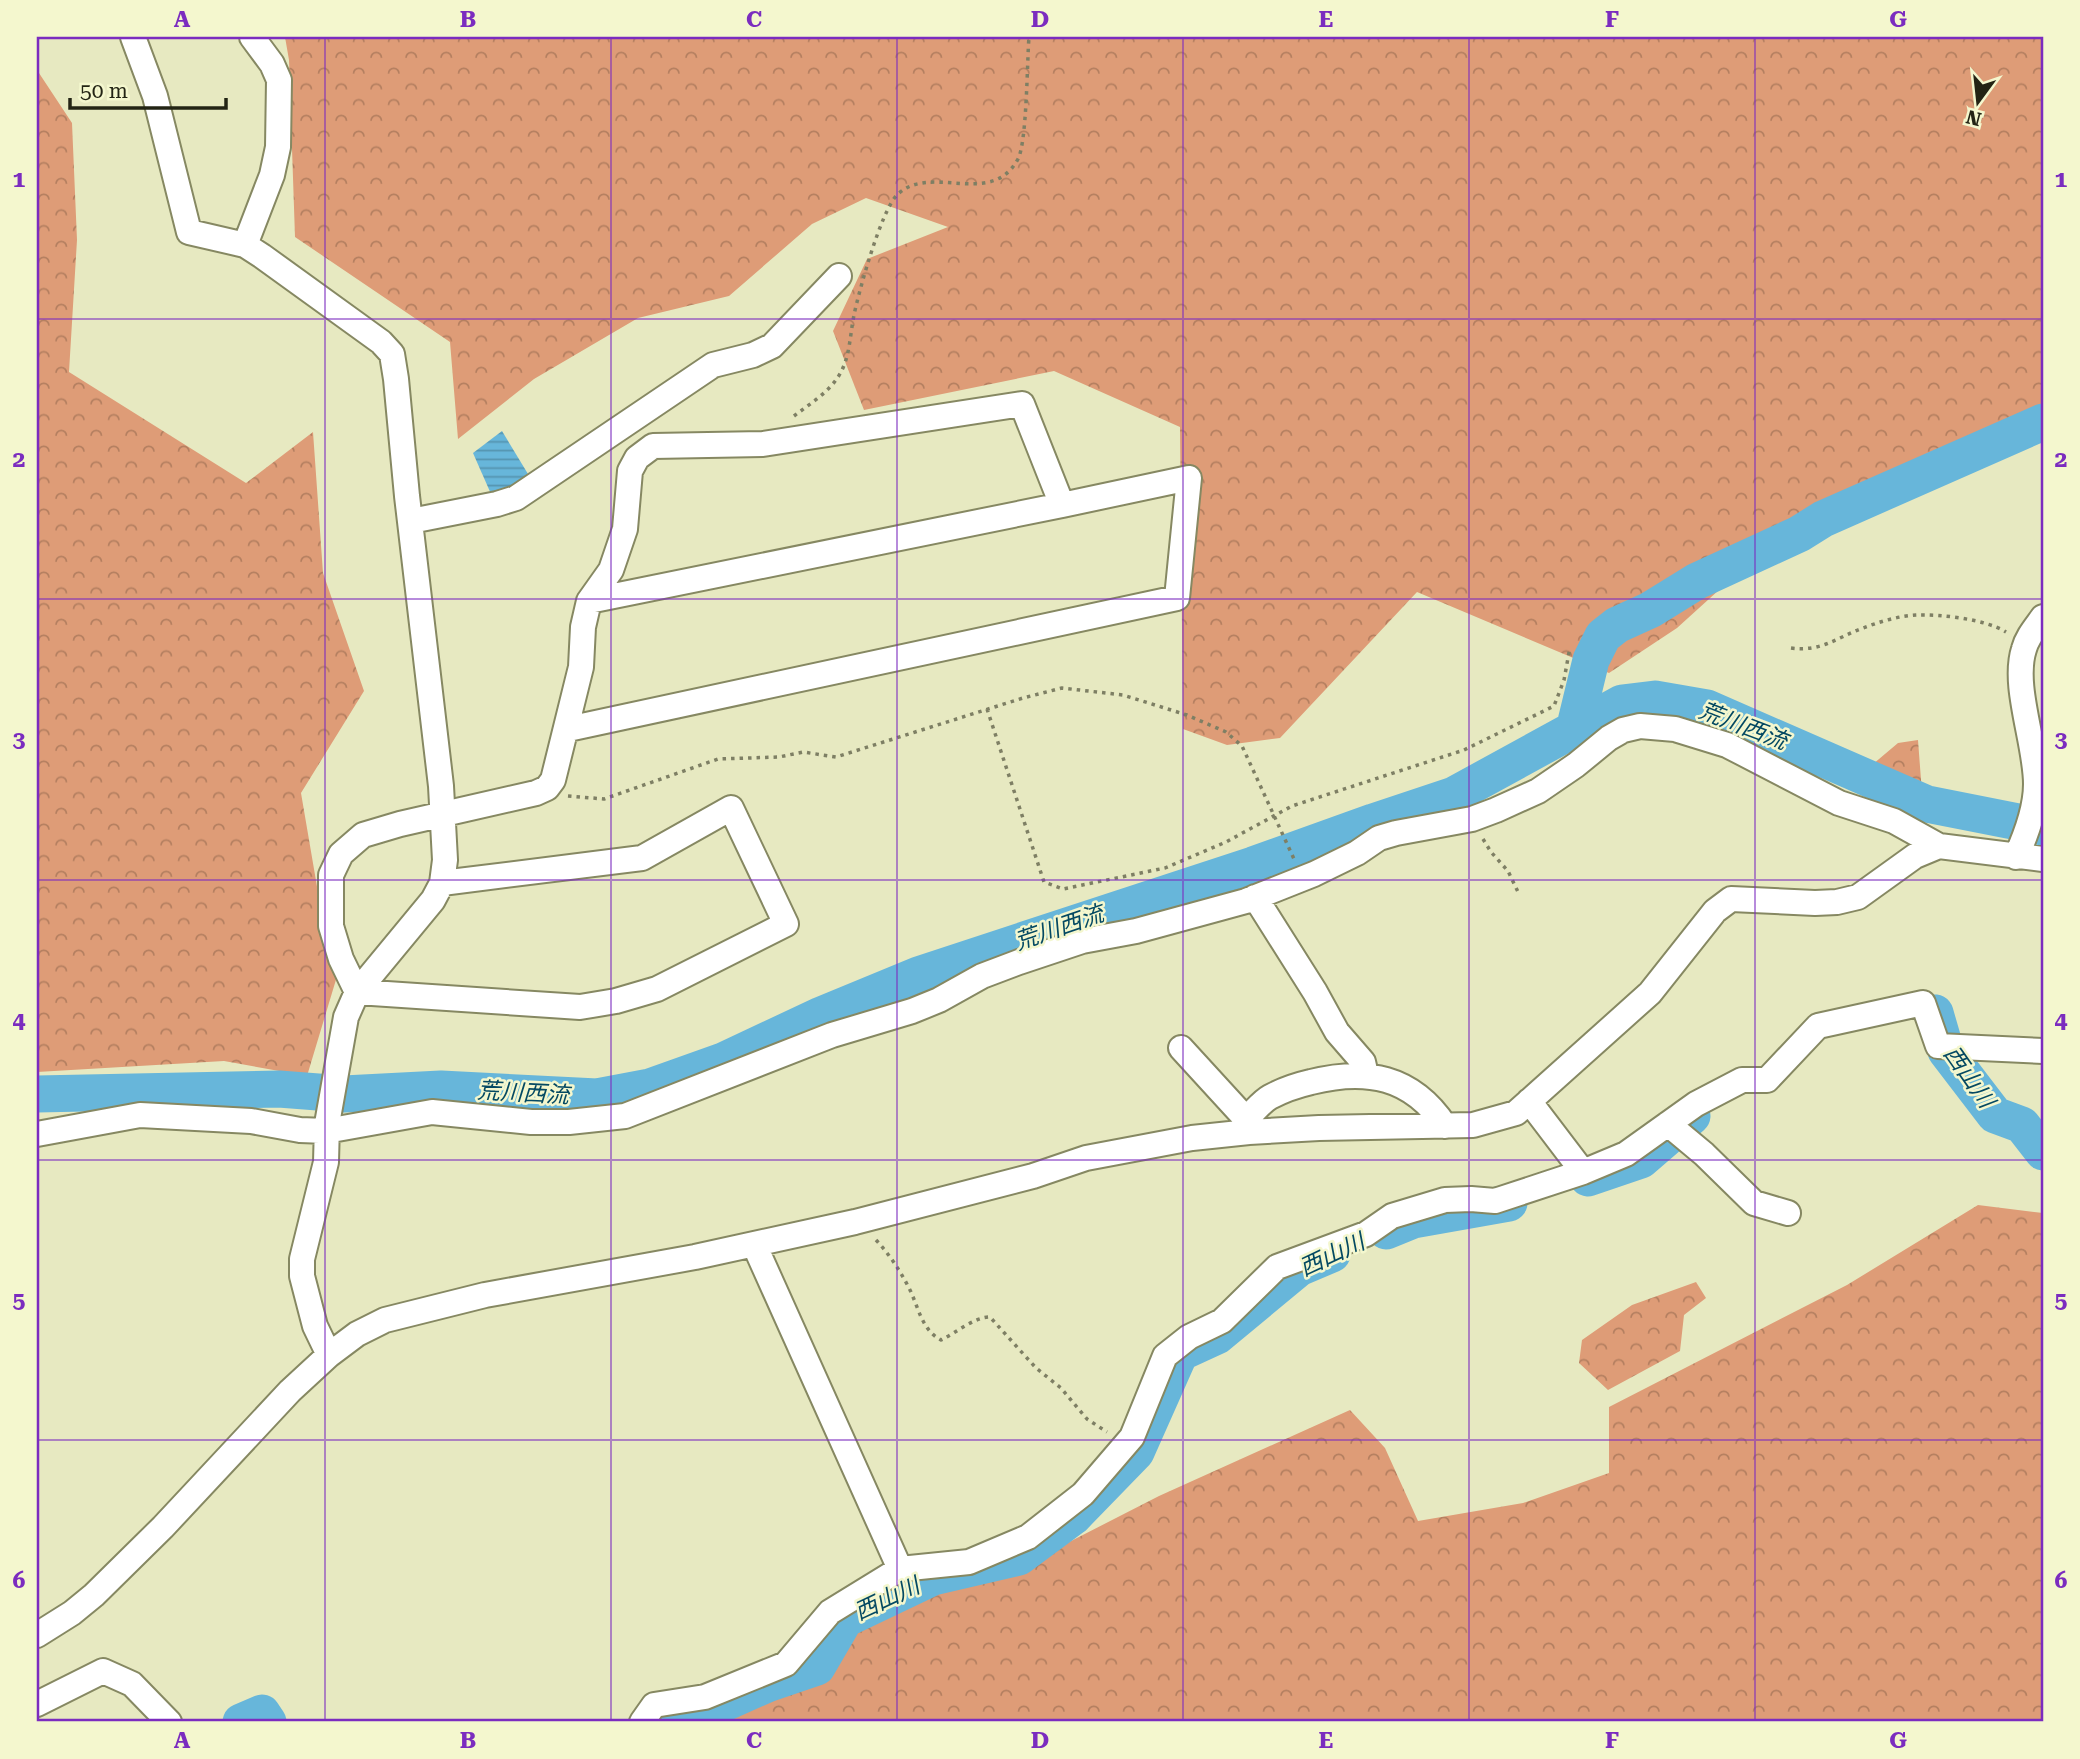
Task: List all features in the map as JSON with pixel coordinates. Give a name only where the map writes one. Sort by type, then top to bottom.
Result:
[{"type":"street","points":[[133,37],[155,96],[189,232],[245,245],[381,342],[392,354],[444,815],[445,860],[442,883],[433,900],[357,992],[346,1017],[327,1128],[326,1162],[302,1259],[302,1276],[315,1326],[329,1355]]},
{"type":"street","points":[[245,245],[272,175],[278,147],[279,80],[272,64],[252,37]]},
{"type":"street","points":[[411,521],[516,498],[713,365],[753,355],[772,346],[839,276]]},
{"type":"street","points":[[357,992],[341,960],[331,926],[331,875],[341,854],[363,835],[536,793],[547,788],[553,780],[568,729],[581,667],[583,627],[589,601],[611,570],[625,529],[630,471],[637,458],[653,446],[763,443],[1022,404],[1062,505]]},
{"type":"street","points":[[568,729],[1177,598],[1189,478],[589,601]]},
{"type":"street","points":[[2019,851],[2032,810],[2036,780],[2020,674],[2024,646],[2043,617]]},
{"type":"street","points":[[37,1134],[140,1115],[251,1121],[300,1130],[432,1111],[531,1122],[569,1122],[625,1116],[832,1035],[912,1011],[939,1000],[982,976],[1019,962],[1082,941],[1136,930],[1255,897],[1357,853],[1379,838],[1472,819],[1538,791],[1623,730],[1648,726],[1675,729],[1727,745],[1839,803],[1894,821],[1939,846],[2019,851],[2043,859]]},
{"type":"street","points":[[357,992],[580,1007],[616,1002],[657,989],[786,924],[731,808],[642,858],[442,883]]},
{"type":"street","points":[[37,1635],[72,1614],[94,1595],[163,1527],[290,1391],[329,1355],[356,1334],[385,1320],[485,1295],[754,1244],[859,1221],[1033,1176],[1086,1158],[1247,1125],[1473,1125],[1523,1107],[1650,993],[1715,911],[1731,899],[1815,903],[1858,897],[1915,856],[1939,846]]},
{"type":"street","points":[[1255,897],[1337,1031],[1363,1062],[1366,1075]]},
{"type":"street","points":[[642,1722],[654,1705],[705,1697],[786,1664],[830,1612],[900,1569],[969,1562],[1028,1537],[1083,1494],[1126,1445],[1132,1437],[1165,1356],[1188,1337],[1222,1321],[1276,1267],[1366,1234],[1392,1216],[1445,1200],[1495,1201],[1583,1172],[1626,1154],[1696,1104],[1742,1080],[1768,1080],[1818,1026],[1923,1003],[1938,1046],[2043,1051]]},
{"type":"street","points":[[1181,1048],[1247,1125]]},
{"type":"street","points":[[1247,1125],[1269,1098],[1298,1085],[1356,1074],[1382,1077],[1410,1090],[1436,1113],[1445,1126]]},
{"type":"street","points":[[1523,1107],[1583,1172]]},
{"type":"street","points":[[1668,1124],[1704,1154],[1754,1203],[1788,1213]]},
{"type":"street","points":[[754,1244],[900,1569]]},
{"type":"street","points":[[37,1704],[103,1671],[132,1684],[169,1722]]},
{"type":"path","points":[[788,421],[827,391],[840,374],[848,355],[856,306],[886,210],[898,194],[916,184],[938,181],[988,183],[1004,175],[1018,159],[1022,142],[1029,37]]},
{"type":"path","points":[[1791,648],[1807,650],[1883,621],[1915,615],[1985,623],[2004,629],[2024,646]]},
{"type":"path","points":[[987,709],[1044,882],[1063,888],[1165,868],[1226,842],[1292,806],[1464,750],[1554,706],[1564,680],[1570,647]]},
{"type":"path","points":[[547,788],[555,795],[604,799],[718,759],[779,757],[803,752],[836,757],[1062,688],[1123,695],[1187,715],[1226,732],[1242,746],[1298,869]]},
{"type":"path","points":[[1472,819],[1490,852],[1508,871],[1519,894]]},
{"type":"path","points":[[859,1221],[890,1255],[910,1290],[929,1334],[941,1340],[981,1317],[990,1317],[1035,1368],[1061,1388],[1087,1419],[1126,1445]]},
{"type":"green space","points":[[285,37],[2043,37],[2043,435],[1987,451],[1773,541],[1677,628],[1609,673],[1417,592],[1280,738],[1227,745],[1183,729],[1180,427],[1054,371],[864,410],[833,331],[867,259],[948,227],[866,198],[812,224],[729,296],[638,318],[534,379],[458,439],[450,342],[295,237],[289,60]]},
{"type":"green space","points":[[37,70],[72,123],[77,240],[69,372],[246,483],[313,432],[323,573],[364,691],[301,793],[321,910],[338,973],[307,1076],[224,1061],[37,1072]]},
{"type":"green space","points":[[1918,740],[1922,793],[1872,791],[1866,770],[1898,743]]},
{"type":"green space","points":[[1978,1205],[2043,1213],[2043,1722],[664,1722],[735,1710],[817,1678],[856,1629],[932,1588],[1032,1561],[1159,1496],[1350,1410],[1385,1448],[1418,1521],[1523,1503],[1609,1473],[1609,1407],[1847,1285]]},
{"type":"green space","points":[[1696,1282],[1706,1298],[1684,1315],[1680,1351],[1608,1390],[1579,1363],[1582,1340],[1632,1305]]},
{"type":"water","points":[[502,431],[528,474],[506,489],[491,494],[473,453]]},
{"type":"waterway","points":[[1574,730],[1591,660],[1603,636],[1617,625],[1650,610],[1697,581],[1799,534],[1823,519],[2043,422]]},
{"type":"waterway","name":"荒川西流","points":[[37,1094],[279,1089],[344,1094],[441,1089],[597,1097],[650,1087],[723,1061],[821,1015],[918,975],[1253,865],[1454,795],[1622,703],[1655,699],[1707,708],[1927,804],[2043,827]]},
{"type":"waterway","name":"西山川","points":[[1935,1013],[1946,1051],[1995,1115],[2022,1125],[2043,1152]]},
{"type":"waterway","name":"西山川","points":[[1588,1178],[1641,1160],[1692,1116]]},
{"type":"waterway","name":"西山川","points":[[1386,1231],[1413,1220],[1509,1203]]},
{"type":"waterway","name":"西山川","points":[[661,1713],[713,1708],[767,1684],[817,1667],[845,1619],[933,1577],[1019,1557],[1073,1517],[1136,1452],[1180,1353],[1217,1336],[1299,1268],[1332,1254]]},
{"type":"waterway","name":"西山川","points":[[241,1722],[262,1713],[268,1722]]}]
